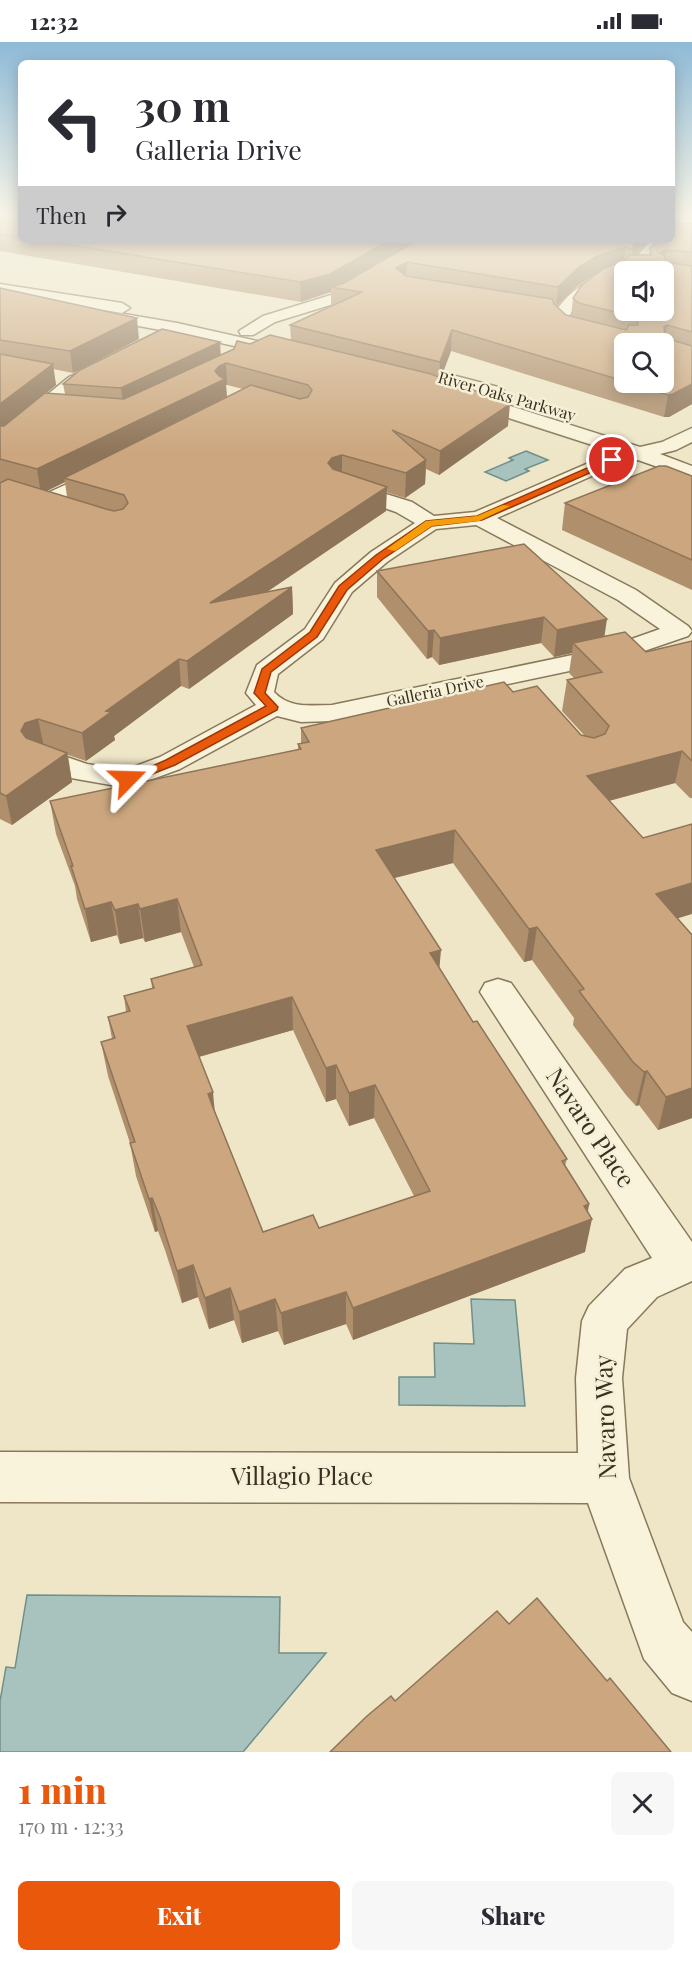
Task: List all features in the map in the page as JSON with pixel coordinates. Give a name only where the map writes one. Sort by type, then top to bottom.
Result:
[{"type":"street","points":[[0,300],[185,324],[247,331],[300,349],[185,324],[31,295]]},
{"type":"street","points":[[247,331],[270,319],[342,295]]},
{"type":"street","points":[[580,295],[555,313],[559,320],[570,329],[614,341]]},
{"type":"street","points":[[149,342],[185,324]]},
{"type":"street","points":[[0,443],[75,381],[117,358]]},
{"type":"street","name":"River Oaks Parkway","points":[[692,455],[505,394],[377,368],[641,454],[692,473]]},
{"type":"street","points":[[54,377],[75,381]]},
{"type":"street","points":[[0,417],[67,409]]},
{"type":"street","points":[[43,759],[81,772],[128,779],[170,763],[273,707],[260,693],[266,671],[314,634],[343,588],[379,557],[430,523],[479,518],[612,460],[669,446],[692,434]]},
{"type":"street","points":[[43,504],[126,462]]},
{"type":"street","points":[[341,487],[404,507],[430,523]]},
{"type":"street","points":[[0,490],[75,514]]},
{"type":"street","name":"Galleria Drive","points":[[479,518],[686,628]]},
{"type":"street","name":"Galleria Drive","points":[[273,707],[301,714],[332,713],[612,654],[686,628]]},
{"type":"street","points":[[513,675],[535,700]]},
{"type":"street","name":"Navaro Place","points":[[498,992],[687,1263]]},
{"type":"street","name":"Navaro Way","points":[[687,1263],[641,1283],[605,1321],[599,1378],[604,1478],[663,1640],[692,1673]]},
{"type":"street","name":"Villagio Place","points":[[0,1477],[604,1478]]},
{"type":"water","points":[[526,451],[548,460],[525,469],[529,471],[506,481],[485,472],[513,460],[509,458]]},
{"type":"water","points":[[471,1299],[515,1300],[525,1406],[399,1405],[399,1377],[435,1377],[434,1343],[474,1344]]},
{"type":"water","points":[[27,1595],[280,1597],[279,1653],[326,1653],[243,1752],[0,1752],[0,1701],[6,1667],[15,1668]]},
{"type":"building","points":[[0,295],[31,295],[137,318],[70,351],[0,340]]},
{"type":"building","points":[[356,295],[525,295],[552,299],[566,315],[626,330],[629,325],[638,325],[637,321],[674,321],[674,295],[692,295],[692,332],[667,325],[664,327],[665,333],[614,333],[614,378],[452,330],[440,362],[290,325]]},
{"type":"building","points":[[575,295],[614,295],[614,312],[579,303],[573,298]]},
{"type":"building","points":[[162,329],[220,342],[121,388],[63,384],[80,370]]},
{"type":"building","points":[[270,335],[431,374],[510,404],[440,451],[392,430],[426,460],[406,473],[342,455],[332,458],[328,463],[333,469],[387,487],[210,603],[292,587],[187,661],[179,659],[106,711],[111,712],[82,733],[38,719],[25,723],[21,731],[26,738],[67,753],[6,796],[0,793],[0,483],[8,479],[106,509],[114,511],[123,509],[128,503],[124,495],[64,478],[251,385],[300,399],[308,397],[312,390],[308,385],[226,363],[215,371],[225,379],[37,469],[0,459],[0,426],[4,426],[45,393],[124,399],[234,349],[237,341],[250,344]]},
{"type":"building","points":[[674,341],[692,346],[692,384],[673,394],[662,393],[674,393]]},
{"type":"building","points":[[0,354],[53,364],[0,404]]},
{"type":"building","points":[[659,466],[666,466],[692,476],[692,560],[565,503]]},
{"type":"building","points":[[524,544],[607,619],[557,630],[544,617],[440,638],[434,630],[428,631],[377,571]]},
{"type":"building","points":[[625,632],[646,652],[692,641],[692,761],[682,751],[587,776],[643,838],[692,824],[692,883],[656,894],[692,935],[692,1088],[666,1097],[647,1071],[644,1072],[633,1062],[579,991],[584,989],[537,927],[529,929],[455,830],[376,850],[441,950],[430,953],[473,1022],[477,1021],[567,1159],[562,1161],[589,1204],[584,1206],[592,1219],[353,1308],[346,1292],[281,1313],[275,1299],[239,1312],[230,1288],[205,1298],[193,1265],[177,1271],[160,1217],[152,1198],[149,1199],[130,1143],[135,1142],[101,1042],[115,1038],[108,1017],[130,1011],[124,996],[154,988],[151,979],[202,965],[177,899],[140,909],[138,904],[115,910],[111,902],[85,909],[71,866],[73,866],[50,801],[301,749],[298,744],[309,742],[301,728],[504,682],[513,692],[537,686],[581,735],[594,738],[605,734],[609,726],[567,680],[602,672],[573,643]],"holes":[[[292,997],[326,1068],[336,1065],[349,1093],[375,1085],[430,1191],[319,1228],[313,1215],[263,1232],[212,1105],[208,1094],[213,1092],[187,1026]]]},
{"type":"building","points":[[537,1598],[607,1681],[610,1678],[671,1752],[330,1752],[367,1716],[391,1696],[395,1701],[497,1611],[509,1624]]},
{"type":"slow traffic","points":[[392,549],[430,523],[479,518],[506,506]]},
{"type":"route","points":[[128,779],[170,763],[273,707],[260,693],[266,671],[314,634],[343,588],[379,557],[430,523],[479,518],[612,460]]}]
